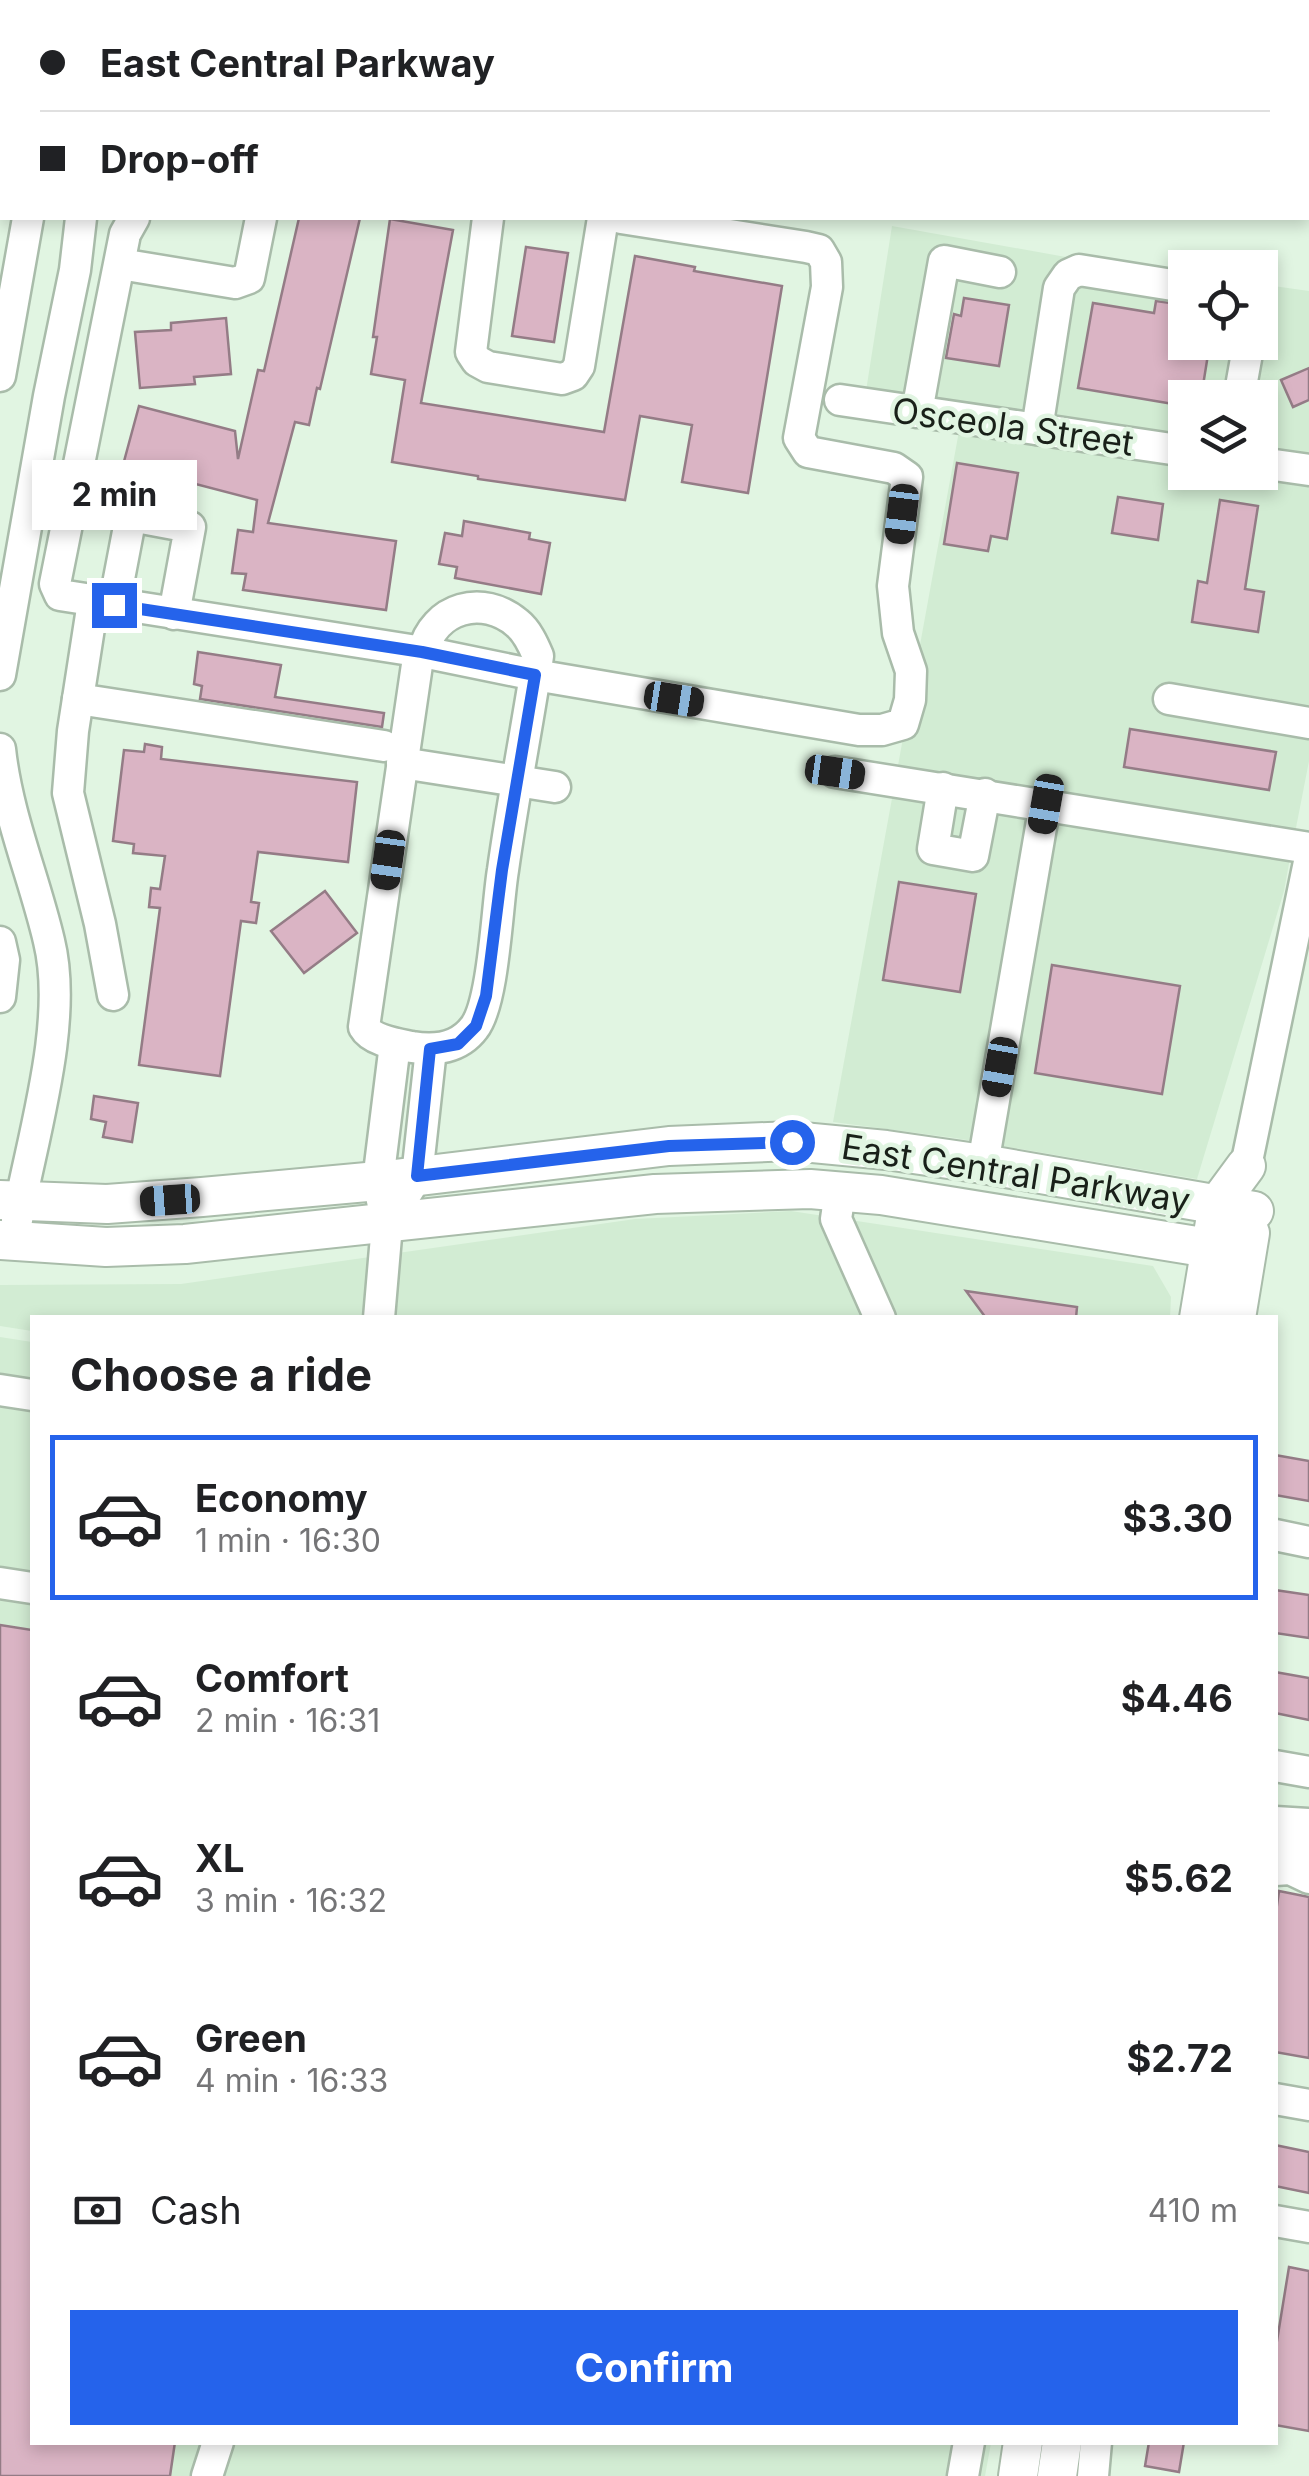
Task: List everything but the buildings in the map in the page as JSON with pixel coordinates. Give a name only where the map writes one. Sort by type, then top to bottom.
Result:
[{"type":"main road","name":"East Central Parkway","points":[[10,1201],[107,1204],[417,1176],[669,1146],[792,1142],[983,1164],[1236,1207]]},
{"type":"main road","points":[[1236,1315],[1229,1251],[1246,1166]]},
{"type":"main road","name":"East Central Parkway","points":[[6,1241],[106,1248],[185,1244],[655,1194],[810,1189],[926,1202],[1229,1251]]},
{"type":"main road","points":[[1200,1315],[1229,1251]]},
{"type":"main road","points":[[1018,2476],[1023,2445]]},
{"type":"main road","points":[[1057,2476],[1062,2445]]},
{"type":"street","points":[[0,376],[28,220]]},
{"type":"street","points":[[0,675],[75,270],[81,220]]},
{"type":"street","points":[[133,220],[126,234],[55,584],[60,595],[421,652],[859,730],[882,730],[904,724],[911,671],[898,632],[892,586],[906,478],[894,468],[808,452],[799,438],[828,287],[826,262],[819,250],[633,220]]},
{"type":"street","points":[[120,264],[235,282],[249,278],[261,220]]},
{"type":"street","points":[[488,220],[471,352],[477,361],[488,366],[562,379],[574,375],[579,366],[604,220]]},
{"type":"street","points":[[917,412],[944,261],[1000,272]]},
{"type":"street","points":[[1037,429],[1059,288],[1068,275],[1080,270],[1168,284]]},
{"type":"street","points":[[0,385],[49,396]]},
{"type":"street","name":"Osceola Street","points":[[840,400],[1168,448]]},
{"type":"street","points":[[1278,466],[1309,470]]},
{"type":"street","points":[[113,995],[68,793],[78,699],[131,516],[190,527],[174,614]]},
{"type":"street","points":[[477,609],[493,612],[520,625],[531,640],[538,656],[535,675],[486,996],[476,1026],[458,1044],[430,1049],[394,1044],[368,1033],[364,1027],[393,755],[421,652],[432,627],[449,613],[477,609]]},
{"type":"street","points":[[78,699],[555,788]]},
{"type":"street","points":[[1169,699],[1309,724]]},
{"type":"street","points":[[0,749],[3,780],[50,942],[55,997],[48,1058],[10,1201],[6,1241]]},
{"type":"street","points":[[835,772],[1309,848]]},
{"type":"street","points":[[943,788],[933,849],[973,856],[984,794]]},
{"type":"street","points":[[983,1164],[1046,804]]},
{"type":"street","points":[[1246,1166],[1309,862]]},
{"type":"street","points":[[0,997],[4,960],[0,941],[45,928]]},
{"type":"street","points":[[379,1315],[387,1225],[378,1180],[394,1044]]},
{"type":"street","points":[[387,1225],[417,1176],[430,1049]]},
{"type":"street","points":[[840,1192],[836,1219],[879,1315]]},
{"type":"street","points":[[0,1390],[30,1395]]},
{"type":"street","points":[[1278,1536],[1309,1542]]},
{"type":"street","points":[[0,1583],[30,1588]]},
{"type":"street","points":[[1278,1767],[1309,1772]]},
{"type":"street","points":[[1278,1822],[1309,1824]]},
{"type":"street","points":[[1278,1845],[1309,1848]]},
{"type":"street","points":[[1278,1870],[1290,1868],[1309,1878]]},
{"type":"street","points":[[1278,2100],[1309,2106]]},
{"type":"street","points":[[1278,2221],[1309,2226]]},
{"type":"street","points":[[207,2476],[217,2445]]},
{"type":"street","points":[[963,2445],[964,2476]]},
{"type":"street","points":[[1092,2476],[1096,2445]]},
{"type":"shaded area","points":[[892,226],[1168,272],[1168,360],[1278,360],[1278,287],[1309,291],[1309,457],[1278,453],[1278,380],[1168,380],[1168,436],[866,391]]},
{"type":"shaded area","points":[[959,431],[1168,462],[1168,490],[1278,490],[1278,479],[1309,483],[1309,761],[1295,833],[914,770],[1290,858],[1284,891],[1197,1179],[955,1138],[833,1122]]},
{"type":"shaded area","points":[[791,1211],[1153,1266],[1171,1297],[1170,1315],[30,1315],[30,1331],[0,1326],[0,1285],[181,1284],[635,1219]]},
{"type":"shaded area","points":[[0,1337],[30,1342],[30,2445],[991,2445],[985,2476],[0,2476]]},
{"type":"route","points":[[114,605],[422,652],[535,675],[502,870],[486,996],[476,1026],[458,1044],[430,1049],[417,1176],[669,1146],[792,1142]]}]
